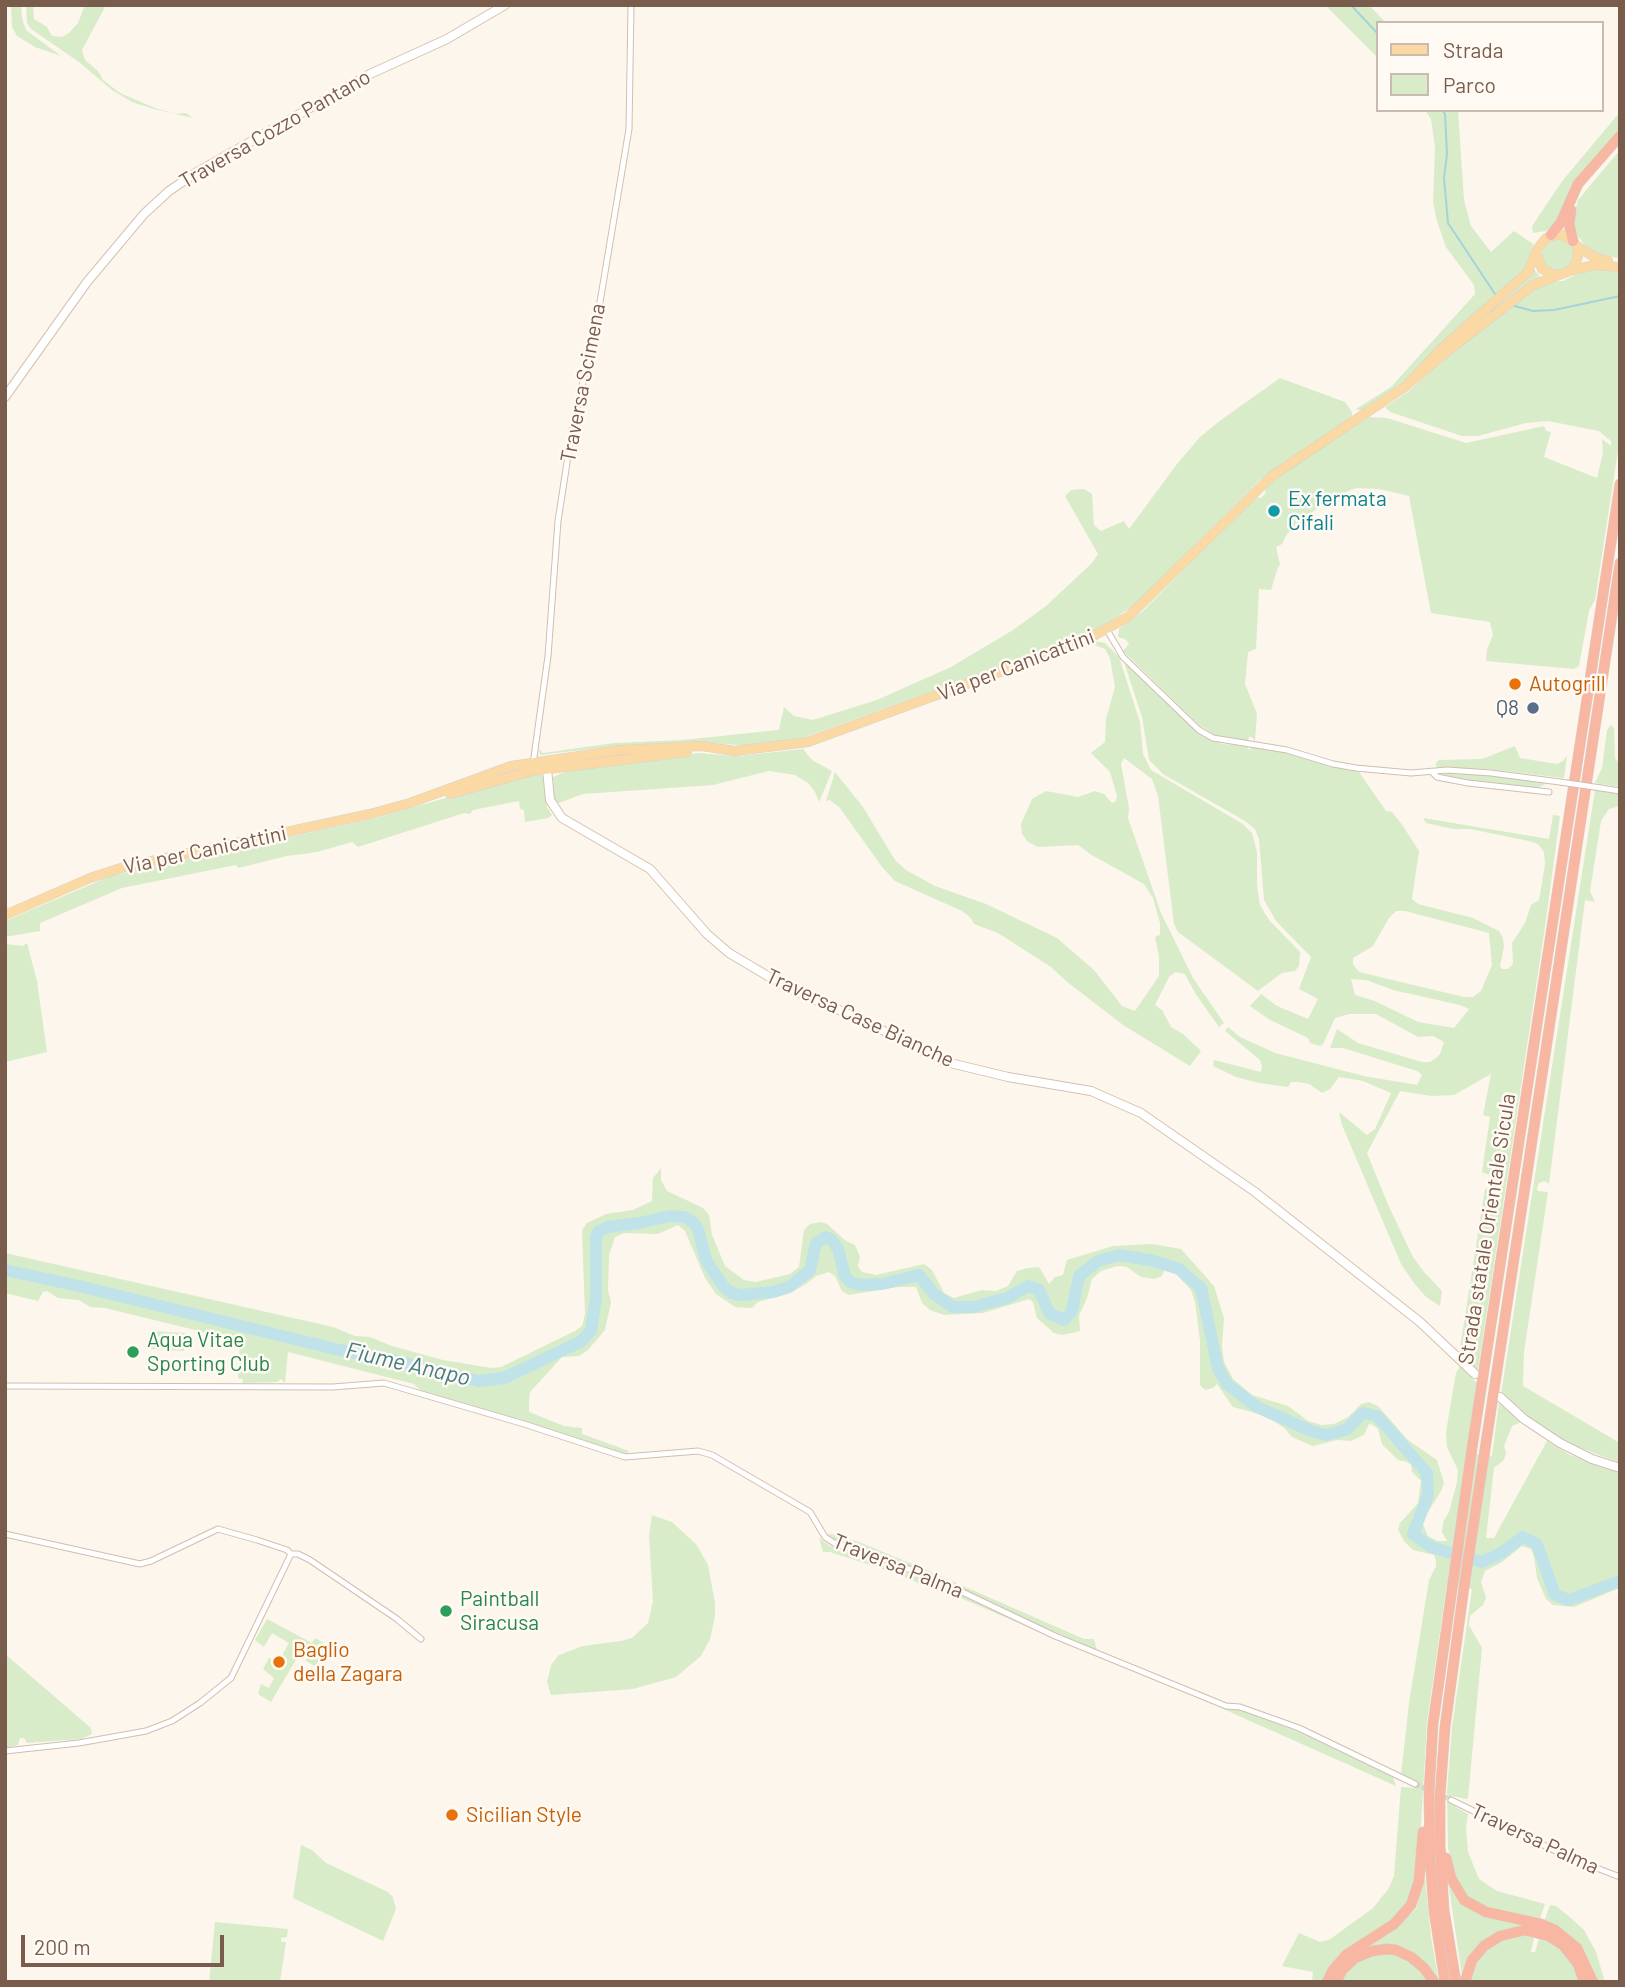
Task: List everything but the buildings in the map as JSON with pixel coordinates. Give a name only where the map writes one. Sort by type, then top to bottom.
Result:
[{"type":"highway","points":[[1552,235],[1562,222],[1578,184],[1620,136]]},
{"type":"highway","points":[[1575,244],[1569,217],[1576,197],[1620,144]]},
{"type":"highway","name":"Strada statale Orientale Sicula","points":[[1445,1982],[1430,1858],[1429,1793],[1433,1724],[1472,1447],[1620,484]]},
{"type":"highway","name":"Strada statale Orientale Sicula","points":[[1456,1982],[1444,1910],[1440,1846],[1445,1727],[1620,563]]},
{"type":"highway","points":[[1327,1982],[1346,1955],[1394,1924],[1415,1898],[1421,1870],[1425,1776],[1433,1724]]},
{"type":"highway","points":[[1445,1727],[1445,1847],[1448,1867],[1459,1894],[1478,1909],[1541,1924],[1555,1930],[1577,1948],[1593,1982]]},
{"type":"highway","points":[[1465,1982],[1472,1959],[1484,1946],[1500,1936],[1525,1930],[1549,1936],[1563,1945],[1578,1964],[1584,1982]]},
{"type":"highway","points":[[1336,1982],[1348,1963],[1364,1953],[1379,1949],[1396,1950],[1411,1957],[1424,1968],[1434,1982]]},
{"type":"main road","points":[[1406,386],[1443,347],[1528,272],[1541,242],[1552,235],[1561,234],[1594,257],[1620,265]]},
{"type":"main road","points":[[1572,270],[1577,262],[1575,244]]},
{"type":"main road","points":[[1537,254],[1542,269],[1558,276]]},
{"type":"main road","points":[[1406,386],[1542,279],[1595,265],[1620,265]]},
{"type":"main road","name":"Via per Canicattini","points":[[410,803],[511,766],[535,761],[620,750],[702,746],[734,751],[785,747],[808,742],[1082,642],[1128,617],[1272,476],[1406,386]]},
{"type":"main road","name":"Via per Canicattini","points":[[5,915],[90,878],[124,867],[370,814],[547,769],[714,749]]},
{"type":"street","name":"Traversa Cozzo Pantano","points":[[5,397],[87,282],[144,214],[169,191],[197,172],[370,74],[447,39],[505,5]]},
{"type":"street","name":"Traversa Scimena","points":[[535,761],[548,656],[558,521],[572,430],[597,320],[628,139],[631,104],[631,5]]},
{"type":"street","points":[[1107,630],[1123,657],[1199,730],[1213,738],[1287,750],[1356,768],[1411,773],[1491,773],[1620,791]]},
{"type":"street","points":[[486,783],[526,769],[535,761],[547,769],[556,761],[620,750]]},
{"type":"street","name":"Traversa Case Bianche","points":[[547,769],[550,800],[562,818],[650,869],[719,946],[788,988],[860,1019],[946,1062],[1091,1091],[1141,1113],[1266,1200],[1420,1322],[1475,1374]]},
{"type":"street","points":[[1432,772],[1437,777],[1468,783],[1549,792]]},
{"type":"street","name":"Traversa Palma","points":[[5,1386],[333,1387],[384,1383],[625,1457],[698,1451],[712,1455],[810,1512],[825,1537],[834,1543],[884,1559],[956,1589],[1055,1636],[1226,1706],[1240,1707],[1299,1728],[1415,1784]]},
{"type":"street","points":[[1500,1396],[1524,1419],[1566,1447],[1620,1468]]},
{"type":"street","points":[[5,1534],[140,1563],[151,1561],[218,1529],[287,1550],[310,1560],[397,1619],[421,1639]]},
{"type":"street","points":[[5,1751],[79,1743],[146,1731],[172,1721],[200,1703],[231,1678],[291,1554]]},
{"type":"street","name":"Traversa Palma","points":[[1451,1800],[1568,1857],[1620,1877]]},
{"type":"green space","points":[[11,5],[21,5],[26,30],[61,56],[35,47],[17,36],[12,27]]},
{"type":"green space","points":[[26,5],[33,5],[34,19],[47,27],[52,36],[62,37],[78,23],[85,5],[106,5],[82,50],[85,60],[98,71],[103,80],[120,93],[155,108],[176,114],[186,113],[193,118],[154,109],[132,102],[112,90],[79,62],[31,29],[27,23]]},
{"type":"green space","points":[[1325,5],[1369,5],[1384,21],[1376,21],[1376,56]]},
{"type":"green space","points":[[1426,112],[1458,112],[1464,200],[1471,226],[1491,252],[1514,231],[1533,244],[1529,264],[1540,276],[1521,289],[1563,281],[1582,271],[1620,271],[1620,438],[1595,600],[1589,611],[1579,666],[1574,669],[1486,661],[1493,635],[1490,622],[1431,613],[1409,496],[1379,489],[1356,488],[1327,500],[1287,534],[1282,544],[1276,547],[1280,565],[1271,590],[1259,589],[1256,649],[1248,652],[1245,684],[1257,714],[1255,741],[1252,737],[1249,737],[1248,741],[1214,735],[1199,725],[1123,651],[1129,644],[1118,637],[1119,629],[1143,611],[1254,498],[1261,498],[1266,487],[1294,465],[1369,417],[1387,418],[1466,443],[1544,426],[1546,431],[1551,432],[1544,457],[1597,478],[1603,453],[1602,439],[1611,446],[1611,441],[1599,431],[1548,421],[1526,423],[1478,436],[1462,436],[1390,412],[1385,407],[1408,392],[1446,357],[1411,376],[1361,411],[1356,409],[1391,387],[1475,294],[1474,285],[1446,247],[1437,221],[1433,202],[1435,147],[1431,119]]},
{"type":"green space","points":[[1620,112],[1620,131],[1586,170],[1556,224],[1546,231],[1533,233],[1532,226],[1563,180]]},
{"type":"green space","points":[[1620,150],[1620,258],[1600,256],[1587,248],[1577,235],[1573,220],[1578,200]]},
{"type":"green space","points":[[1558,239],[1569,244],[1574,255],[1569,266],[1558,271],[1547,266],[1542,255],[1547,244]]},
{"type":"green space","points":[[1280,378],[1345,402],[1352,412],[1352,417],[1259,481],[1138,603],[1106,624],[994,669],[800,739],[749,746],[701,742],[608,747],[540,755],[539,749],[543,753],[614,743],[682,740],[779,730],[784,707],[794,716],[813,720],[877,700],[951,667],[1013,630],[1046,606],[1092,563],[1098,554],[1065,496],[1071,490],[1084,489],[1092,494],[1094,525],[1101,531],[1124,521],[1129,529],[1200,437]]},
{"type":"green space","points":[[1089,643],[1105,643],[1119,657],[1140,722],[1143,754],[1151,770],[1243,824],[1252,833],[1257,852],[1260,905],[1269,920],[1300,952],[1299,966],[1295,971],[1282,973],[1258,991],[1178,932],[1174,924],[1158,796],[1152,779],[1124,758],[1121,764],[1129,808],[1128,818],[1161,913],[1193,978],[1224,1023],[1219,1027],[1185,974],[1175,972],[1169,977],[1155,1005],[1162,1010],[1171,1027],[1201,1051],[1190,1066],[1123,1025],[1051,967],[998,933],[974,924],[962,911],[895,881],[840,808],[830,800],[826,801],[835,772],[863,807],[895,860],[906,870],[935,886],[986,904],[1057,938],[1094,970],[1122,1006],[1135,1011],[1159,976],[1155,937],[1160,935],[1160,923],[1153,898],[1144,884],[1078,845],[1038,847],[1028,842],[1022,834],[1021,824],[1032,799],[1046,791],[1078,797],[1095,791],[1104,794],[1112,803],[1116,801],[1110,772],[1091,753],[1105,742],[1106,719],[1115,687],[1110,658],[1105,649]]},
{"type":"green space","points":[[1126,663],[1181,717],[1207,738],[1222,744],[1247,746],[1249,750],[1252,747],[1287,753],[1359,772],[1386,811],[1392,812],[1403,826],[1419,851],[1412,899],[1418,904],[1473,918],[1499,931],[1504,947],[1500,966],[1502,969],[1508,969],[1513,964],[1512,943],[1525,923],[1531,905],[1539,900],[1545,865],[1544,852],[1538,844],[1529,841],[1426,823],[1423,818],[1549,839],[1553,815],[1560,816],[1478,1371],[1459,1354],[1485,1189],[1502,1187],[1502,1180],[1482,1172],[1490,1117],[1483,1115],[1491,1074],[1454,1095],[1431,1096],[1400,1091],[1367,1153],[1413,1257],[1442,1291],[1440,1306],[1426,1297],[1401,1264],[1342,1125],[1339,1112],[1367,1135],[1375,1129],[1391,1093],[1363,1081],[1339,1077],[1330,1089],[1322,1093],[1309,1084],[1291,1082],[1288,1087],[1259,1083],[1236,1077],[1213,1066],[1214,1060],[1261,1072],[1260,1060],[1225,1031],[1228,1027],[1240,1037],[1275,1053],[1364,1076],[1417,1085],[1422,1075],[1417,1071],[1343,1048],[1330,1048],[1337,1029],[1358,1043],[1422,1062],[1430,1062],[1436,1058],[1444,1042],[1433,1036],[1418,1037],[1376,1014],[1349,1014],[1335,1018],[1320,1046],[1310,1043],[1308,1038],[1270,1020],[1250,1006],[1261,994],[1277,1006],[1308,1019],[1318,999],[1299,989],[1311,957],[1276,921],[1264,900],[1259,839],[1255,829],[1163,774],[1149,760],[1142,717]],"holes":[[[1396,911],[1489,933],[1492,965],[1481,991],[1473,997],[1464,997],[1359,972],[1353,964],[1353,958],[1373,946]],[[1351,979],[1366,980],[1393,990],[1469,1009],[1454,1028],[1418,1022],[1375,1001],[1355,995]]]},
{"type":"green space","points":[[1611,725],[1614,728],[1615,758],[1620,765],[1620,787],[1595,783],[1602,768],[1607,730]]},
{"type":"green space","points":[[1515,746],[1520,758],[1557,764],[1567,755],[1564,778],[1487,769],[1438,768],[1435,764],[1439,760],[1482,759]]},
{"type":"green space","points":[[803,749],[812,760],[832,771],[819,802],[808,783],[795,775],[769,771],[713,785],[583,794],[556,804],[554,799],[553,777],[567,771],[698,753],[737,756]]},
{"type":"green space","points":[[1452,772],[1547,783],[1538,788],[1506,787],[1439,774]]},
{"type":"green space","points":[[537,774],[543,776],[547,807],[552,815],[548,818],[525,822],[524,810],[520,809],[519,801],[473,810],[470,814],[464,813],[358,847],[352,842],[238,868],[236,865],[122,888],[40,923],[40,931],[5,937],[5,921],[113,875],[372,819]]},
{"type":"green space","points":[[1595,790],[1620,794],[1620,806],[1609,809],[1601,821],[1590,891],[1595,902],[1585,900],[1549,1184],[1545,1181],[1539,1183],[1537,1188],[1538,1191],[1548,1192],[1524,1352],[1523,1386],[1620,1443],[1620,1463],[1565,1442],[1501,1394]]},
{"type":"green space","points":[[27,943],[37,981],[47,1052],[5,1062],[5,944],[23,946]]},
{"type":"green space","points":[[661,1168],[661,1180],[667,1191],[703,1208],[709,1215],[712,1235],[725,1266],[744,1280],[756,1282],[790,1274],[799,1267],[804,1230],[810,1224],[821,1222],[855,1245],[860,1257],[858,1266],[862,1272],[876,1275],[924,1264],[932,1270],[944,1293],[954,1298],[982,1290],[996,1291],[1008,1286],[1017,1271],[1028,1268],[1039,1267],[1049,1284],[1055,1277],[1063,1275],[1067,1260],[1113,1246],[1152,1244],[1181,1249],[1214,1286],[1224,1318],[1224,1362],[1233,1379],[1252,1395],[1288,1406],[1308,1421],[1321,1425],[1334,1424],[1348,1417],[1361,1404],[1369,1402],[1378,1406],[1408,1440],[1437,1460],[1444,1483],[1422,1522],[1428,1536],[1437,1541],[1447,1541],[1442,1532],[1443,1522],[1449,1512],[1457,1482],[1458,1470],[1447,1447],[1446,1432],[1456,1373],[1460,1366],[1477,1383],[1467,1447],[1477,1448],[1477,1454],[1492,1456],[1499,1403],[1521,1422],[1512,1426],[1504,1446],[1504,1460],[1494,1468],[1486,1538],[1494,1538],[1547,1441],[1570,1455],[1620,1472],[1620,1590],[1574,1607],[1553,1605],[1546,1599],[1537,1578],[1531,1549],[1522,1546],[1485,1571],[1481,1582],[1486,1598],[1483,1605],[1470,1616],[1469,1625],[1482,1648],[1468,1798],[1452,1796],[1451,1804],[1468,1814],[1468,1852],[1479,1879],[1497,1891],[1545,1904],[1540,1919],[1545,1919],[1550,1905],[1556,1906],[1572,1919],[1584,1930],[1596,1952],[1605,1982],[1597,1982],[1592,1966],[1581,1947],[1559,1928],[1488,1908],[1468,1898],[1457,1881],[1448,1848],[1447,1792],[1452,1727],[1472,1589],[1447,1584],[1427,1722],[1419,1860],[1411,1900],[1382,1928],[1346,1950],[1323,1982],[1312,1982],[1313,1972],[1282,1966],[1299,1933],[1320,1942],[1329,1940],[1373,1908],[1389,1888],[1394,1876],[1401,1787],[1415,1788],[1415,1782],[1401,1774],[1409,1703],[1429,1580],[1436,1561],[1434,1555],[1413,1550],[1398,1530],[1400,1523],[1418,1503],[1421,1481],[1412,1472],[1411,1465],[1398,1460],[1382,1444],[1378,1429],[1373,1425],[1369,1424],[1364,1435],[1351,1441],[1337,1440],[1313,1446],[1292,1437],[1267,1416],[1233,1407],[1217,1384],[1205,1390],[1200,1385],[1200,1341],[1195,1302],[1191,1290],[1174,1272],[1165,1269],[1162,1276],[1154,1279],[1141,1277],[1127,1267],[1117,1266],[1101,1271],[1092,1279],[1079,1316],[1080,1331],[1062,1335],[1054,1333],[1037,1318],[1033,1302],[1029,1299],[983,1313],[944,1315],[930,1310],[922,1303],[916,1287],[898,1287],[849,1295],[842,1291],[835,1276],[829,1272],[816,1276],[790,1293],[758,1302],[752,1308],[735,1307],[716,1294],[705,1278],[685,1231],[678,1225],[658,1234],[624,1233],[615,1237],[609,1255],[608,1290],[611,1302],[605,1330],[588,1350],[579,1356],[562,1357],[530,1392],[529,1412],[564,1426],[582,1428],[582,1434],[629,1451],[626,1454],[524,1421],[423,1393],[414,1384],[288,1352],[285,1383],[281,1379],[277,1382],[243,1383],[243,1379],[238,1378],[240,1341],[105,1308],[90,1307],[79,1300],[58,1298],[47,1291],[43,1292],[38,1301],[5,1293],[5,1253],[333,1327],[355,1336],[370,1337],[443,1360],[491,1368],[501,1367],[582,1326],[585,1314],[582,1230],[587,1223],[606,1214],[633,1210],[652,1201],[653,1178]]},
{"type":"green space","points":[[151,1331],[185,1333],[184,1351],[150,1349]]},
{"type":"green space","points":[[652,1515],[672,1522],[696,1544],[708,1565],[715,1616],[710,1639],[701,1656],[676,1677],[633,1689],[551,1695],[547,1682],[551,1665],[559,1655],[583,1646],[632,1638],[648,1623],[653,1601],[649,1535]]},
{"type":"green space","points":[[827,1533],[859,1542],[1084,1639],[1094,1639],[1097,1650],[837,1541]]},
{"type":"green space","points":[[819,1538],[830,1546],[885,1563],[955,1591],[1055,1639],[898,1574],[823,1552]]},
{"type":"green space","points":[[267,1619],[312,1643],[315,1638],[329,1646],[315,1666],[306,1661],[307,1657],[300,1653],[271,1702],[258,1694],[261,1684],[269,1688],[274,1678],[263,1669],[269,1658],[278,1661],[280,1659],[289,1643],[272,1633],[264,1647],[255,1640]]},
{"type":"green space","points":[[5,1654],[91,1728],[92,1734],[81,1739],[27,1743],[24,1738],[20,1738],[18,1745],[5,1748]]},
{"type":"green space","points":[[1221,1708],[1240,1710],[1299,1732],[1393,1777],[1396,1786]]},
{"type":"green space","points":[[301,1845],[312,1850],[326,1863],[388,1892],[393,1897],[396,1909],[383,1941],[293,1898]]},
{"type":"green space","points":[[1425,1877],[1439,1982],[1416,1956],[1359,1951],[1392,1930],[1416,1909]]},
{"type":"green space","points":[[1448,1881],[1458,1897],[1524,1924],[1524,1927],[1469,1959],[1462,1976]]},
{"type":"green space","points":[[215,1922],[288,1929],[287,1937],[281,1938],[281,1942],[286,1942],[280,1982],[209,1982]]},
{"type":"green space","points":[[1535,1934],[1531,1952],[1535,1952],[1540,1935],[1550,1940],[1570,1956],[1580,1982],[1469,1982],[1474,1963],[1484,1950],[1509,1936]]},
{"type":"green space","points":[[1394,1953],[1416,1964],[1430,1982],[1340,1982],[1353,1963],[1370,1954]]},
{"type":"waterway","points":[[1351,5],[1376,32]]},
{"type":"waterway","points":[[1444,112],[1447,154],[1444,178],[1448,223],[1495,294]]},
{"type":"waterway","points":[[1511,305],[1533,311],[1554,310],[1620,296]]},
{"type":"waterway","name":"Fiume Anapo","points":[[5,1270],[479,1381],[504,1378],[580,1342],[591,1331],[596,1299],[596,1237],[599,1231],[608,1227],[670,1216],[684,1217],[698,1229],[706,1260],[723,1286],[731,1293],[741,1295],[773,1292],[789,1287],[810,1270],[816,1243],[826,1237],[832,1240],[838,1249],[845,1276],[850,1282],[860,1285],[882,1284],[919,1275],[934,1294],[953,1307],[973,1307],[1007,1298],[1028,1286],[1039,1290],[1050,1314],[1064,1320],[1072,1311],[1079,1276],[1098,1261],[1120,1255],[1154,1261],[1179,1269],[1201,1288],[1218,1368],[1227,1384],[1257,1407],[1326,1435],[1346,1430],[1363,1413],[1377,1416],[1427,1473],[1428,1495],[1413,1534],[1431,1547],[1482,1562],[1501,1553],[1523,1537],[1537,1544],[1555,1595],[1569,1600],[1620,1583]]},
{"type":"tunnel","points":[[1415,1784],[1451,1800]]},
{"type":"place","name":"Ex fermata Cifali","points":[[1274,511]]},
{"type":"place","name":"Autogrill","points":[[1515,684]]},
{"type":"place","name":"Q8","points":[[1533,708]]},
{"type":"place","name":"Aqua Vitae Sporting Club","points":[[133,1352]]},
{"type":"place","name":"Paintball Siracusa","points":[[446,1611]]},
{"type":"place","name":"Baglio della Zagara","points":[[279,1662]]},
{"type":"place","name":"Sicilian Style","points":[[452,1815]]}]
